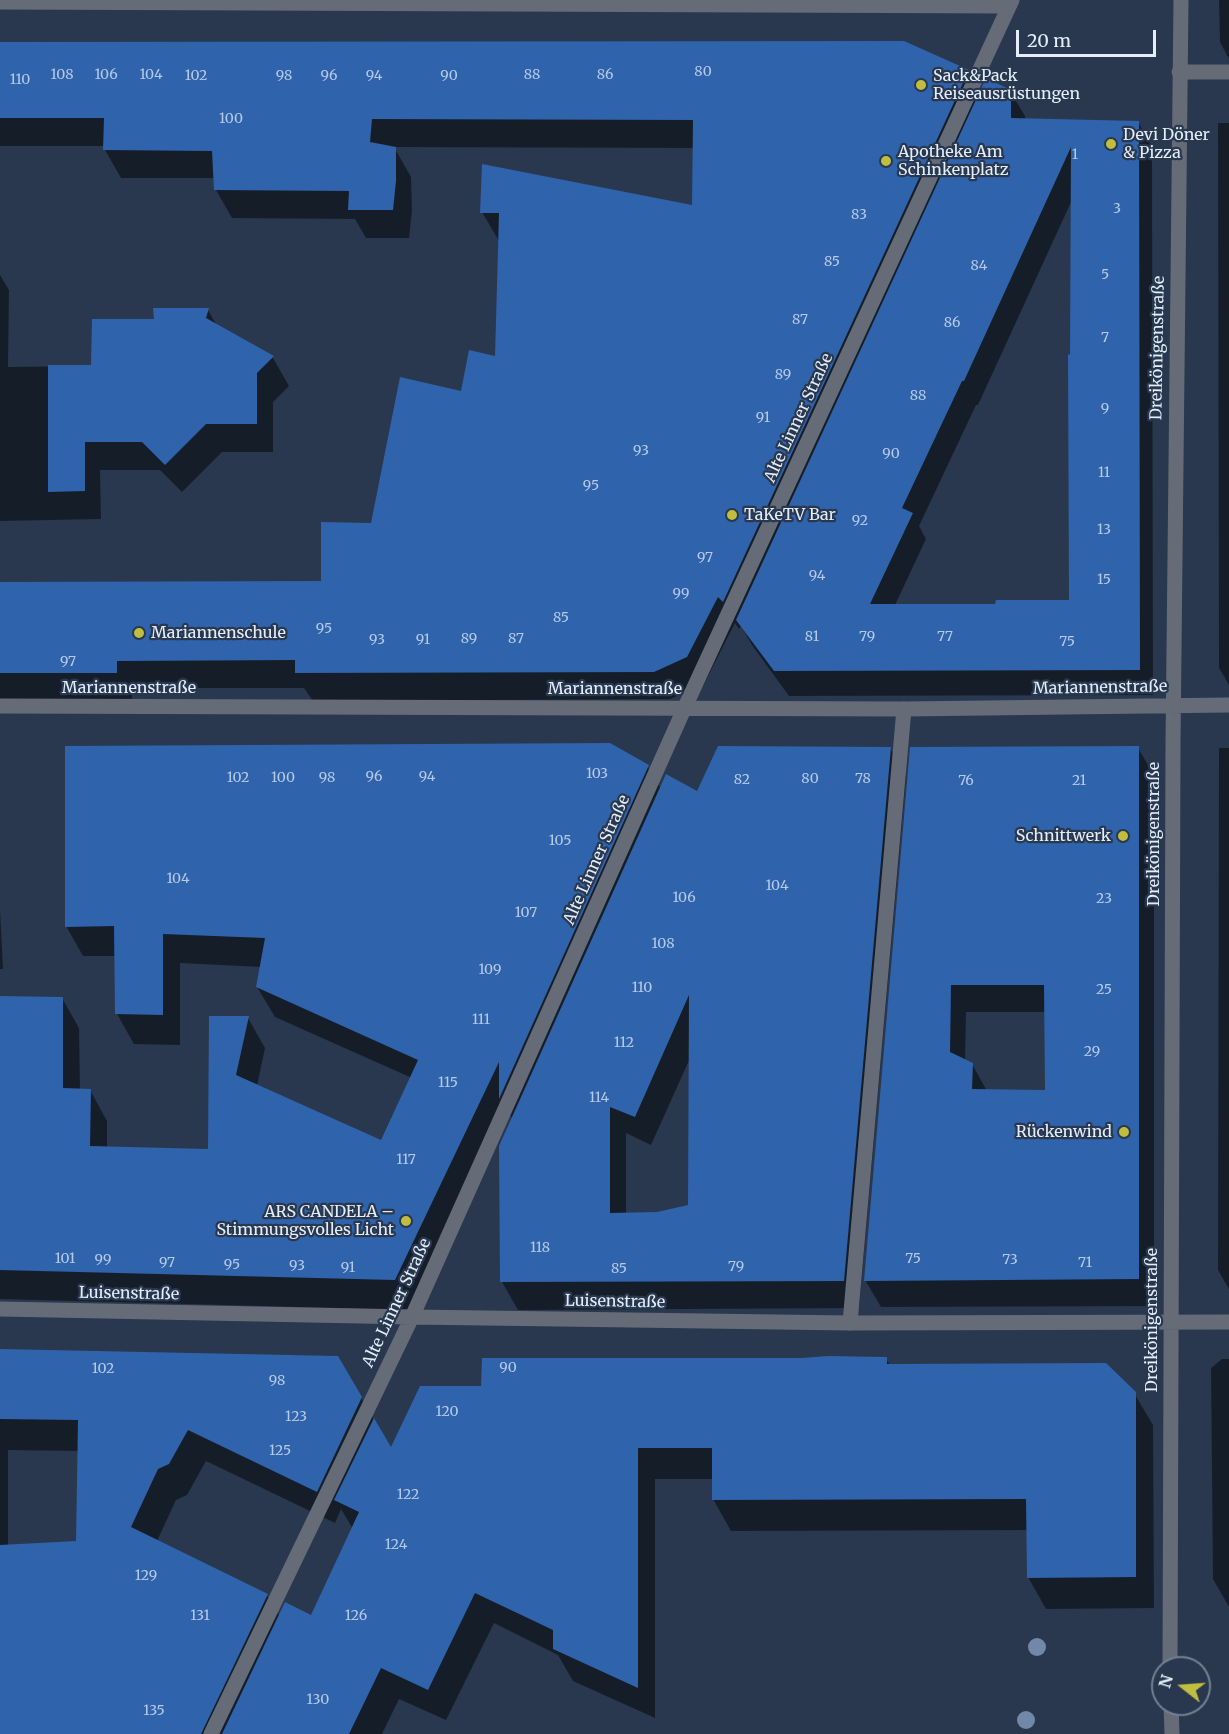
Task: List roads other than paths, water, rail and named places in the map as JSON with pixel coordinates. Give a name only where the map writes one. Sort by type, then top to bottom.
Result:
[{"type":"street","name":"Dreikönigenstraße","points":[[1170,1656],[1173,705],[1181,0]]},
{"type":"street","points":[[0,2],[1011,3]]},
{"type":"street","name":"Alte Linner Straße","points":[[211,1734],[412,1317],[685,707],[1011,3]]},
{"type":"street","points":[[1179,72],[1229,72]]},
{"type":"street","name":"Mariannenstraße","points":[[0,706],[904,709],[1229,705]]},
{"type":"street","points":[[850,1323],[904,709]]},
{"type":"street","name":"Luisenstraße","points":[[0,1309],[850,1323],[1229,1322]]},
{"type":"street","points":[[1171,1716],[1172,1734]]},
{"type":"place","name":"Sack&Pack Reiseausrüstungen","points":[[921,85]]},
{"type":"place","name":"Devi Döner & Pizza","points":[[1111,144]]},
{"type":"place","name":"Apotheke Am Schinkenplatz","points":[[886,161]]},
{"type":"place","name":"TaKeTV Bar","points":[[732,515]]},
{"type":"place","name":"Mariannenschule","points":[[139,633]]},
{"type":"place","name":"Schnittwerk","points":[[1123,836]]},
{"type":"place","name":"Rückenwind","points":[[1124,1132]]},
{"type":"place","name":"ARS CANDELA – Stimmungsvolles Licht","points":[[406,1221]]}]
